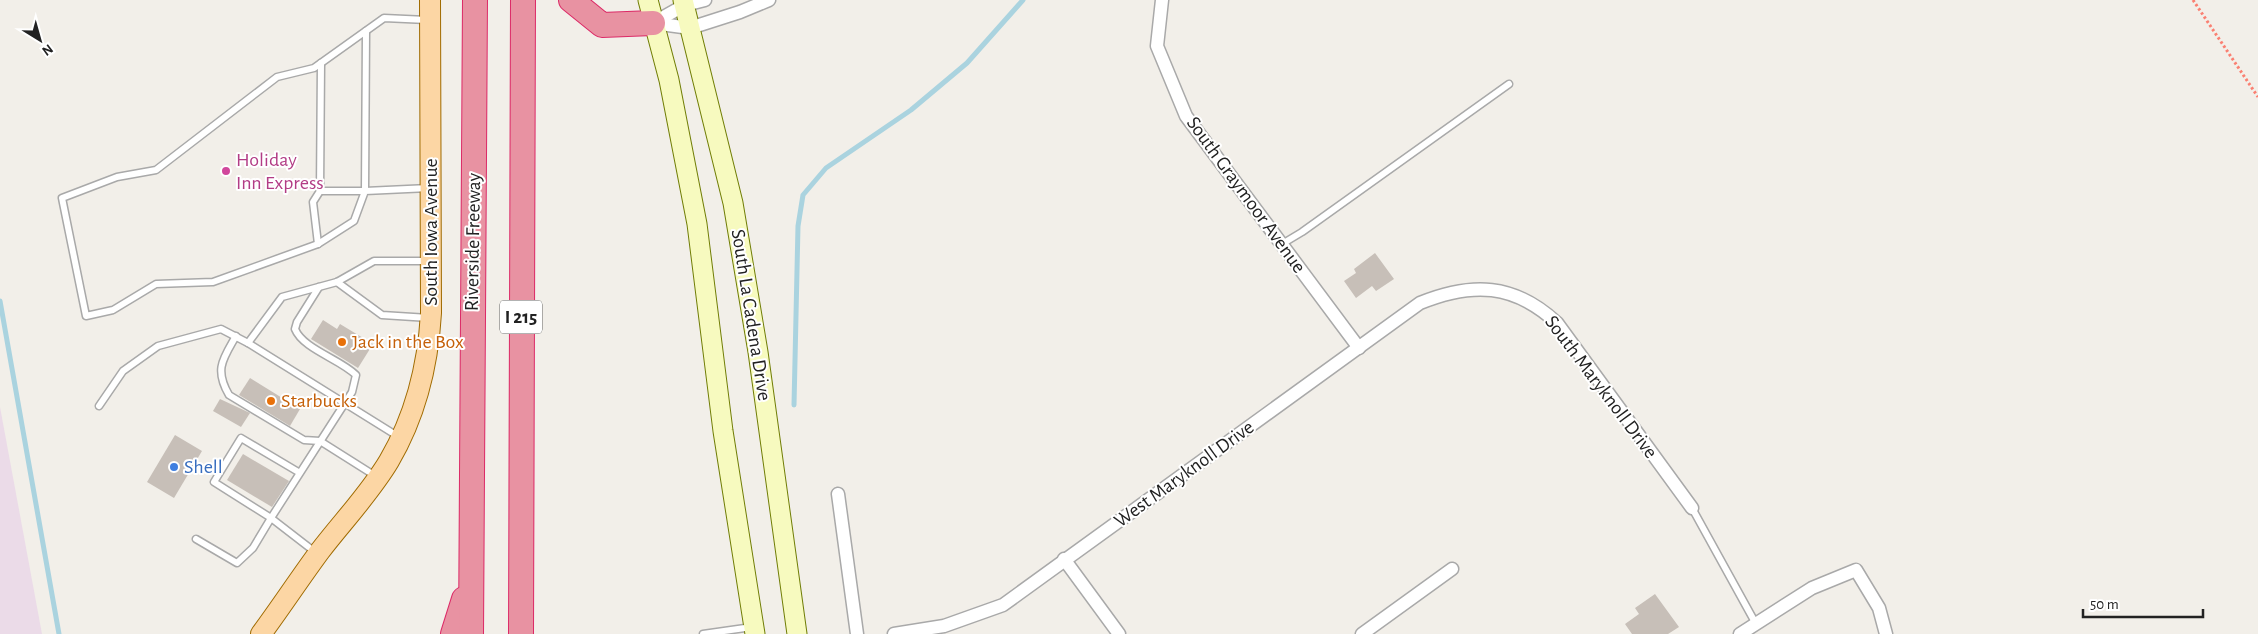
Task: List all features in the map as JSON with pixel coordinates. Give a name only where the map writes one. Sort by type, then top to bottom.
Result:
[{"type":"highway","name":"Riverside Freeway","points":[[470,634],[475,0]]},
{"type":"highway","name":"I 215","points":[[521,634],[523,0]]},
{"type":"highway","points":[[572,0],[602,25],[653,23]]},
{"type":"highway","points":[[453,634],[470,578]]},
{"type":"main road","name":"South La Cadena Drive","points":[[648,0],[671,90],[697,224],[723,431],[754,630]]},
{"type":"main road","name":"South La Cadena Drive","points":[[684,3],[733,203],[758,352],[797,634]]},
{"type":"main road","name":"South Iowa Avenue","points":[[261,634],[318,555],[378,477],[408,426],[421,387],[428,350],[430,318],[430,10]]},
{"type":"street","points":[[653,23],[684,3],[704,0]]},
{"type":"street","points":[[653,23],[690,28],[740,12],[769,0]]},
{"type":"street","name":"South Graymoor Avenue","points":[[1162,0],[1157,46],[1186,116],[1359,348]]},
{"type":"street","name":"South Maryknoll Drive","points":[[1463,289],[1486,288],[1522,300],[1542,309],[1557,323],[1692,508]]},
{"type":"street","name":"West Maryknoll Drive","points":[[894,634],[944,626],[1003,605],[1064,559],[1420,304],[1442,294],[1463,289]]},
{"type":"street","points":[[838,494],[856,634]]},
{"type":"street","points":[[1064,559],[1119,634]]},
{"type":"street","points":[[1362,634],[1452,569]]},
{"type":"street","points":[[1740,634],[1812,588],[1856,570],[1879,608],[1886,634]]},
{"type":"lane","points":[[366,31],[365,191],[354,221],[318,244],[213,282],[156,284],[113,310],[86,316],[62,198],[117,177],[156,170],[277,77],[314,68],[384,18],[402,19],[430,10]]},
{"type":"lane","points":[[318,244],[313,202],[320,191],[321,63]]},
{"type":"lane","points":[[1282,244],[1310,227],[1509,84]]},
{"type":"lane","points":[[320,191],[430,188]]},
{"type":"lane","points":[[248,343],[282,297],[337,282],[374,261],[431,261]]},
{"type":"lane","points":[[337,282],[382,315],[430,318]]},
{"type":"lane","points":[[196,539],[237,563],[253,548],[352,392],[356,375],[350,368],[302,340],[296,329],[297,322],[319,287]]},
{"type":"lane","points":[[99,406],[123,371],[158,346],[222,328],[401,438]]},
{"type":"lane","points":[[236,336],[222,360],[220,369],[222,382],[229,395],[304,440],[320,441],[378,477]]},
{"type":"lane","points":[[300,473],[241,438],[214,482],[271,518],[318,555]]},
{"type":"lane","points":[[1692,508],[1756,624]]},
{"type":"lane","points":[[703,634],[754,630]]},
{"type":"path","points":[[2193,0],[2258,97]]},
{"type":"shaded area","points":[[0,407],[42,634],[0,634]]},
{"type":"building","points":[[1375,253],[1394,279],[1376,291],[1372,286],[1356,298],[1344,281],[1356,273],[1354,269]]},
{"type":"building","name":"Jack in the Box","points":[[323,320],[337,329],[340,324],[373,344],[358,368],[311,339]]},
{"type":"building","name":"Starbucks","points":[[250,378],[300,409],[290,426],[239,395]]},
{"type":"building","points":[[220,399],[250,413],[241,427],[213,411]]},
{"type":"building","name":"Shell","points":[[175,435],[202,451],[174,498],[147,482]]},
{"type":"building","name":"Shell","points":[[243,454],[289,481],[272,507],[227,480]]},
{"type":"building","points":[[1655,594],[1679,627],[1668,634],[1632,634],[1625,624],[1639,614],[1635,608]]},
{"type":"waterway","points":[[794,405],[798,226],[803,195],[826,168],[911,110],[967,63],[1023,0]]},
{"type":"waterway","points":[[0,301],[59,634]]},
{"type":"place","name":"Holiday Inn Express","points":[[226,171]]},
{"type":"place","name":"Jack in the Box","points":[[342,342]]},
{"type":"place","name":"Starbucks","points":[[271,401]]},
{"type":"place","name":"Shell","points":[[174,467]]}]
